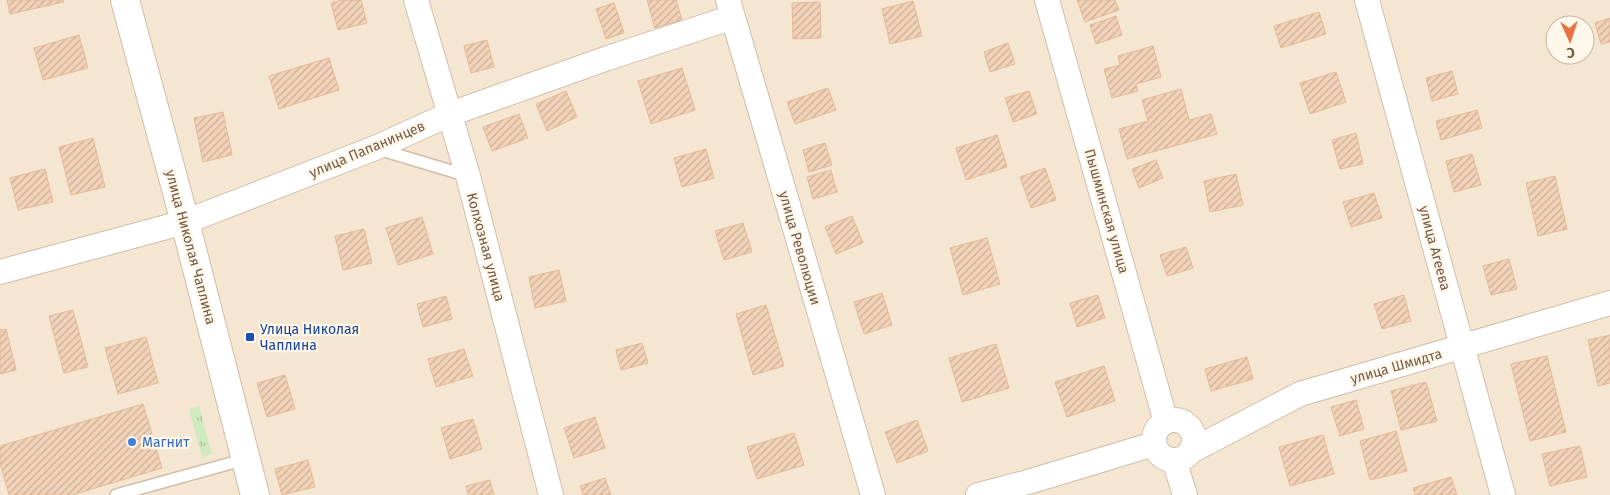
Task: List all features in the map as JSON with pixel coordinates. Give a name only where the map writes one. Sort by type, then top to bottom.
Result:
[{"type":"street","name":"улица Николая Чаплина","points":[[125,0],[185,222],[255,495]]},
{"type":"street","name":"Колхозная улица","points":[[416,0],[468,176],[551,495]]},
{"type":"street","name":"Пышминская улица","points":[[1047,0],[1166,422]]},
{"type":"street","name":"улица Агеева","points":[[1367,0],[1503,495]]},
{"type":"street","name":"улица Папанинцев","points":[[0,272],[185,222],[375,148],[450,114],[608,58],[730,9]]},
{"type":"street","name":"улица Революции","points":[[730,9],[873,495]]},
{"type":"street","name":"улица Шмидта","points":[[1182,456],[1300,394],[1610,303]]},
{"type":"street","points":[[1182,456],[1161,456],[1154,444],[1156,430],[1166,422],[1174,420],[1189,427],[1193,435],[1182,456],[1185,495]]},
{"type":"street","points":[[978,495],[1154,444]]},
{"type":"lane","points":[[375,148],[468,176]]},
{"type":"lane","points":[[116,495],[246,459]]},
{"type":"shaded area","points":[[0,0],[1610,0],[1610,495],[0,495]]},
{"type":"green space","points":[[199,406],[212,454],[202,457],[189,409]]},
{"type":"building","points":[[7,0],[63,0],[64,2],[10,14]]},
{"type":"building","points":[[342,0],[361,0],[367,23],[338,30],[331,3]]},
{"type":"building","points":[[647,0],[676,0],[682,20],[655,28]]},
{"type":"building","points":[[1077,0],[1115,0],[1119,10],[1085,22]]},
{"type":"building","points":[[913,1],[922,36],[890,44],[882,9]]},
{"type":"building","points":[[820,2],[821,38],[793,39],[792,3]]},
{"type":"building","points":[[614,3],[624,33],[606,39],[596,9]]},
{"type":"building","points":[[1319,12],[1326,34],[1281,48],[1274,26]]},
{"type":"building","points":[[1116,16],[1122,35],[1096,44],[1090,25]]},
{"type":"building","points":[[1610,18],[1610,42],[1601,44],[1595,23]]},
{"type":"building","points":[[79,35],[88,68],[43,80],[34,48]]},
{"type":"building","points":[[487,40],[494,67],[471,73],[464,46]]},
{"type":"building","points":[[1008,43],[1015,64],[990,72],[984,52]]},
{"type":"building","points":[[1153,46],[1161,77],[1136,84],[1138,91],[1112,98],[1104,69],[1120,65],[1118,56]]},
{"type":"building","points":[[329,58],[339,90],[279,109],[269,76]]},
{"type":"building","points":[[682,68],[695,110],[651,124],[638,81]]},
{"type":"building","points":[[1452,71],[1458,94],[1432,101],[1426,78]]},
{"type":"building","points":[[1336,72],[1346,102],[1310,114],[1300,83]]},
{"type":"building","points":[[828,88],[836,110],[795,124],[787,102]]},
{"type":"building","points":[[1181,89],[1189,120],[1211,114],[1217,134],[1127,159],[1119,129],[1148,121],[1142,100]]},
{"type":"building","points":[[566,91],[577,117],[547,131],[536,104]]},
{"type":"building","points":[[1029,91],[1037,114],[1013,122],[1005,98]]},
{"type":"building","points":[[1477,110],[1482,128],[1441,140],[1436,121]]},
{"type":"building","points":[[223,112],[232,155],[203,162],[194,118]]},
{"type":"building","points":[[519,114],[528,138],[492,151],[483,127]]},
{"type":"building","points":[[1356,133],[1363,164],[1340,169],[1332,140]]},
{"type":"building","points":[[997,135],[1007,167],[966,180],[956,148]]},
{"type":"building","points":[[93,138],[105,187],[71,195],[59,147]]},
{"type":"building","points":[[825,143],[832,165],[809,172],[803,150]]},
{"type":"building","points":[[706,149],[714,178],[682,187],[674,158]]},
{"type":"building","points":[[1472,154],[1481,185],[1454,192],[1446,161]]},
{"type":"building","points":[[1156,160],[1163,178],[1139,188],[1132,169]]},
{"type":"building","points":[[1045,168],[1056,200],[1031,208],[1020,177]]},
{"type":"building","points":[[45,169],[53,202],[18,210],[10,178]]},
{"type":"building","points":[[831,170],[837,192],[813,199],[807,177]]},
{"type":"building","points":[[1236,174],[1243,205],[1210,212],[1204,181]]},
{"type":"building","points":[[1555,176],[1567,229],[1538,236],[1526,183]]},
{"type":"building","points":[[1374,193],[1382,218],[1351,227],[1343,202]]},
{"type":"building","points":[[852,216],[863,243],[836,254],[825,227]]},
{"type":"building","points":[[422,217],[433,254],[398,265],[386,228]]},
{"type":"building","points":[[743,223],[752,252],[724,260],[715,231]]},
{"type":"building","points":[[364,229],[372,263],[343,270],[335,236]]},
{"type":"building","points":[[987,238],[1000,284],[963,295],[950,248]]},
{"type":"building","points":[[1186,247],[1193,268],[1167,276],[1160,255]]},
{"type":"building","points":[[1509,259],[1517,289],[1491,295],[1483,266]]},
{"type":"building","points":[[559,270],[566,301],[535,308],[529,277]]},
{"type":"building","points":[[882,293],[892,325],[864,334],[854,302]]},
{"type":"building","points":[[1098,295],[1105,318],[1077,327],[1070,303]]},
{"type":"building","points":[[1404,295],[1411,321],[1382,329],[1374,304]]},
{"type":"building","points":[[446,296],[452,319],[423,327],[417,304]]},
{"type":"building","points":[[766,305],[784,366],[753,375],[736,314]]},
{"type":"building","points":[[73,310],[88,367],[64,373],[49,316]]},
{"type":"building","points":[[6,329],[16,370],[0,374],[0,330]]},
{"type":"building","points":[[1610,335],[1610,383],[1598,386],[1588,340]]},
{"type":"building","points":[[146,337],[158,383],[118,394],[105,348]]},
{"type":"building","points":[[642,343],[648,363],[621,370],[616,350]]},
{"type":"building","points":[[996,344],[1009,388],[962,402],[949,358]]},
{"type":"building","points":[[464,349],[473,376],[436,387],[428,359]]},
{"type":"building","points":[[1547,356],[1566,432],[1530,441],[1511,364]]},
{"type":"building","points":[[1247,357],[1253,379],[1211,391],[1205,369]]},
{"type":"building","points":[[1104,366],[1115,401],[1067,417],[1055,382]]},
{"type":"building","points":[[285,375],[295,409],[267,417],[257,383]]},
{"type":"building","points":[[1426,382],[1437,421],[1401,430],[1391,391]]},
{"type":"building","points":[[1356,400],[1364,429],[1340,436],[1331,407]]},
{"type":"building","points":[[143,404],[162,468],[72,495],[9,495],[0,463],[0,446]]},
{"type":"building","points":[[595,417],[605,448],[574,458],[564,428]]},
{"type":"building","points":[[473,419],[482,449],[450,459],[441,428]]},
{"type":"building","points":[[917,420],[928,451],[897,463],[885,432]]},
{"type":"building","points":[[1396,431],[1407,471],[1370,480],[1360,441]]},
{"type":"building","points":[[794,433],[804,465],[757,479],[747,447]]},
{"type":"building","points":[[1323,435],[1334,474],[1290,486],[1279,447]]},
{"type":"building","points":[[1580,446],[1587,477],[1550,486],[1542,454]]},
{"type":"building","points":[[308,460],[315,487],[282,495],[275,469]]},
{"type":"building","points":[[1451,477],[1457,495],[1415,495],[1413,488]]},
{"type":"building","points":[[605,478],[611,495],[583,495],[580,486]]},
{"type":"building","points":[[490,480],[494,495],[468,495],[466,486]]},
{"type":"place","name":"Улица Николая Чаплина","points":[[250,337]]},
{"type":"place","name":"Магнит","points":[[132,442]]}]
